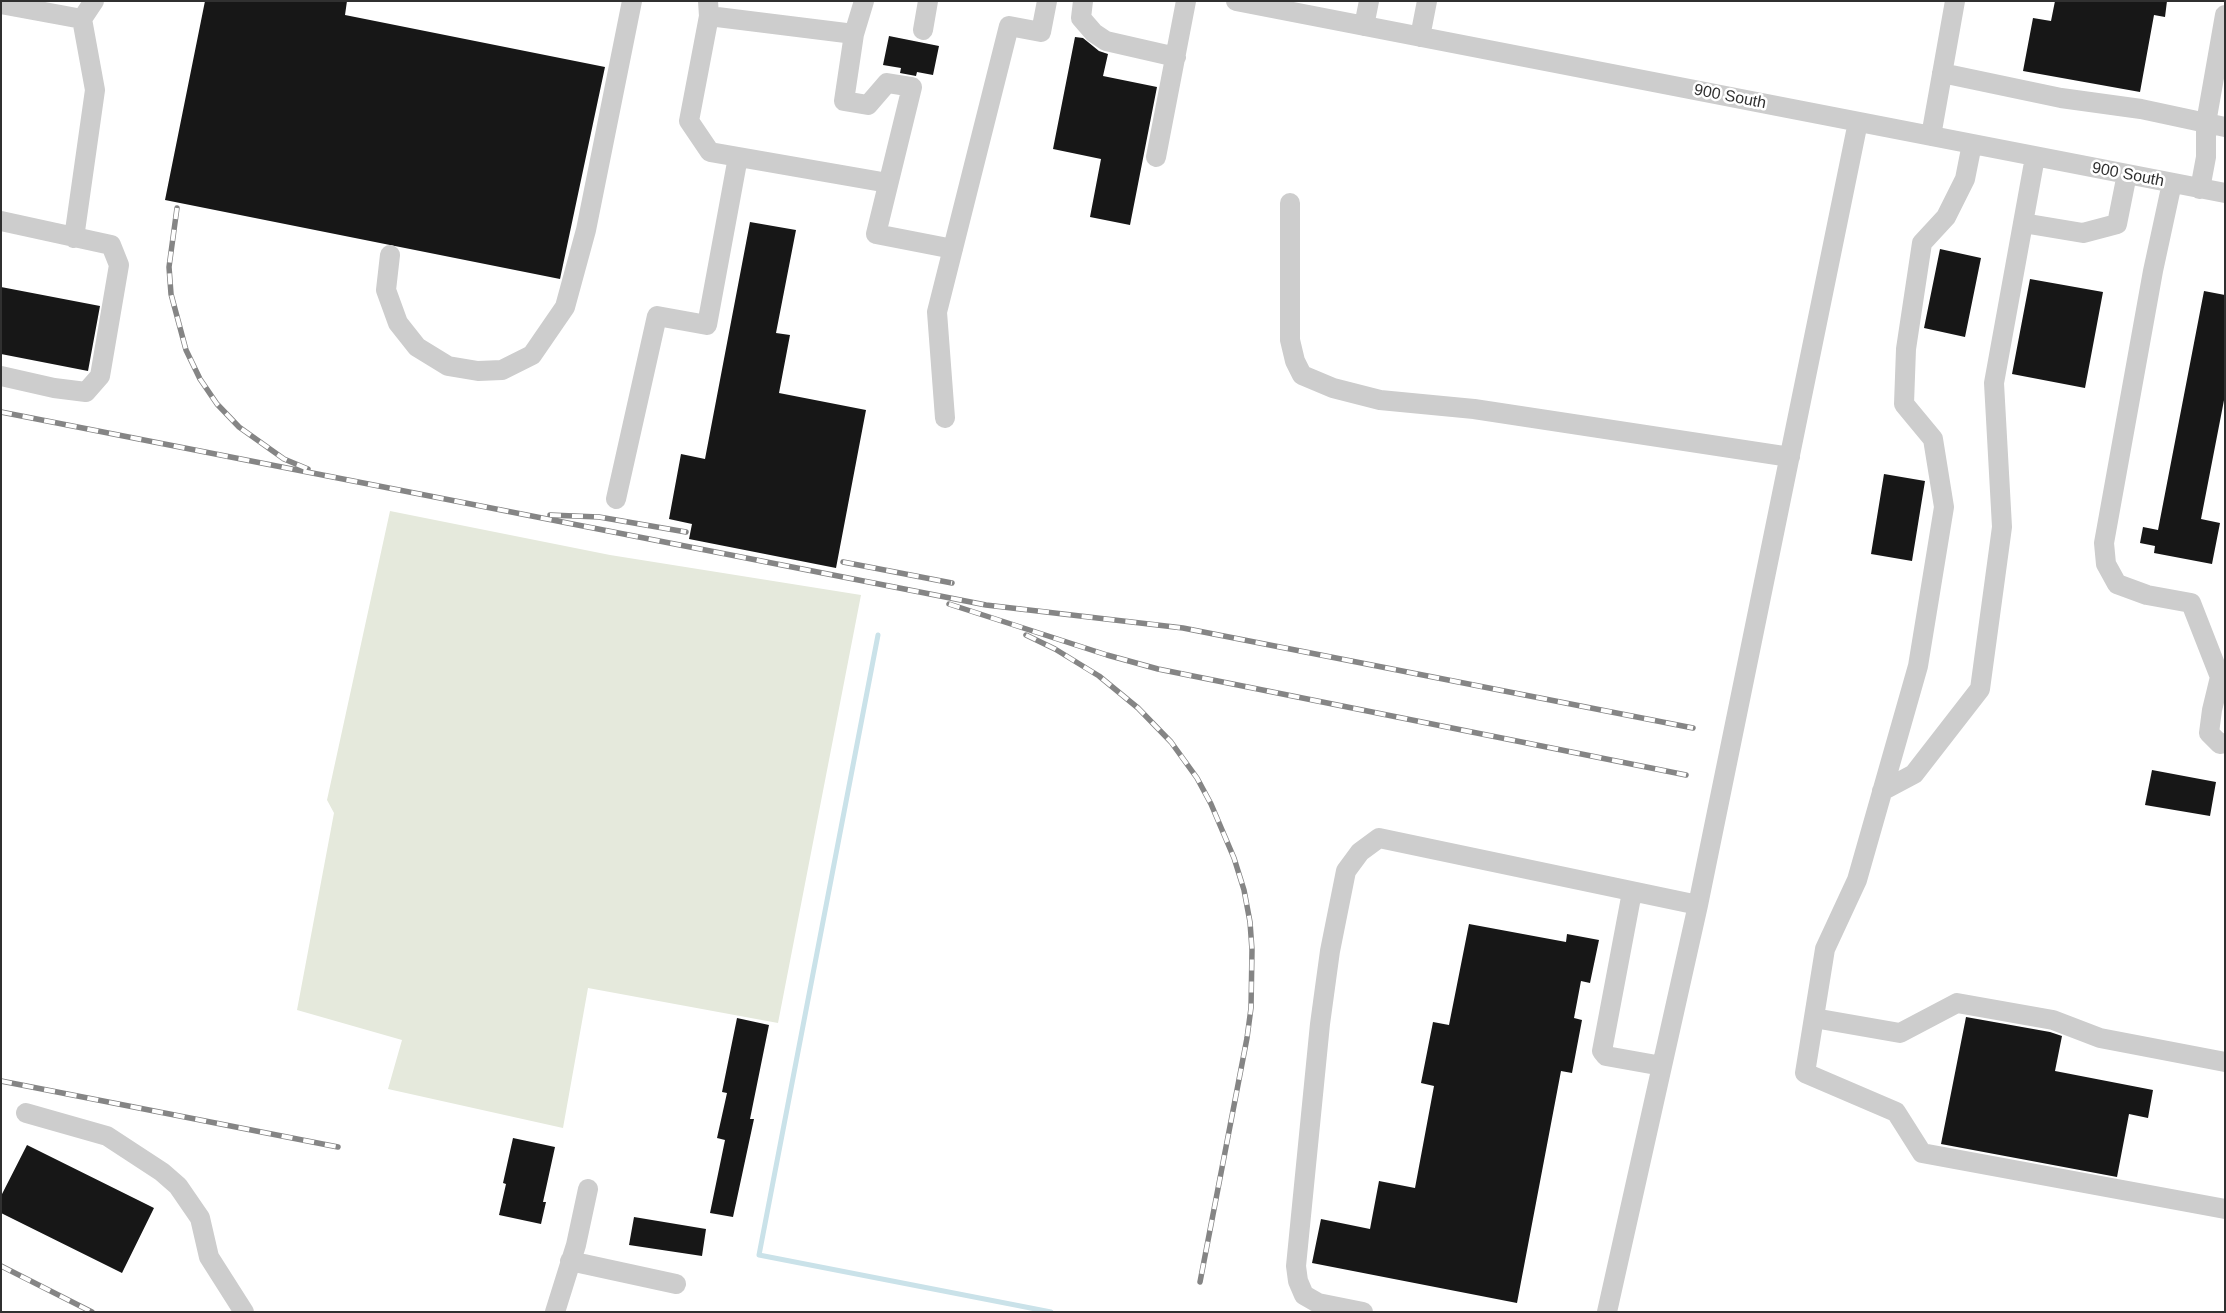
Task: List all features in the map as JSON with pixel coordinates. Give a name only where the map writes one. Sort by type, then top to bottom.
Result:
[{"type":"street","points":[[74,238],[95,90],[82,19],[94,1]]},
{"type":"street","points":[[390,255],[386,290],[398,323],[417,347],[448,366],[478,371],[502,370],[532,355],[565,307],[581,250],[632,1]]},
{"type":"street","points":[[864,1],[854,34],[844,101],[868,105],[887,83],[912,87],[876,234],[953,249]]},
{"type":"street","points":[[923,30],[928,1]]},
{"type":"street","points":[[945,418],[937,312],[1009,26],[1041,32],[1047,1]]},
{"type":"street","points":[[1083,1],[1081,18],[1094,33],[1106,41],[1176,57]]},
{"type":"street","points":[[1156,157],[1186,1]]},
{"type":"street","name":"900 South","points":[[1236,1],[2225,194]]},
{"type":"street","points":[[1364,26],[1369,1]]},
{"type":"street","points":[[1420,37],[1427,1]]},
{"type":"street","points":[[1931,136],[1955,1]]},
{"type":"street","points":[[1,4],[82,19]]},
{"type":"street","points":[[854,34],[709,8],[688,121],[710,152],[888,183]]},
{"type":"street","points":[[2200,189],[2215,125],[2225,15]]},
{"type":"street","points":[[1942,73],[2062,98],[2141,109],[2215,125]]},
{"type":"street","points":[[1607,1312],[1698,906],[1858,122]]},
{"type":"street","points":[[1972,144],[1965,178],[1946,217],[1922,243],[1906,349],[1904,404],[1933,439],[1944,507],[1918,666],[1857,880],[1825,949],[1805,1073],[1896,1112],[1922,1153],[2225,1209]]},
{"type":"street","points":[[1882,791],[1914,774],[1980,690],[2002,527],[1994,383],[2035,157]]},
{"type":"street","points":[[616,498],[657,316],[708,324],[738,158]]},
{"type":"street","points":[[2023,223],[2084,233],[2117,224],[2127,174]]},
{"type":"street","points":[[2172,183],[2153,270],[2104,543],[2106,564],[2117,584],[2147,595],[2191,603],[2223,678],[2212,710],[2209,733],[2220,744],[2225,742]]},
{"type":"street","points":[[1290,203],[1290,340],[1294,361],[1302,374],[1333,388],[1380,400],[1474,410],[1790,457]]},
{"type":"street","points":[[1,221],[111,245],[119,265],[100,376],[86,392],[54,388],[1,376]]},
{"type":"street","points":[[1363,1312],[1318,1303],[1304,1295],[1298,1281],[1296,1266],[1320,1024],[1330,951],[1346,871],[1360,852],[1380,838],[1698,906]]},
{"type":"street","points":[[1632,892],[1602,1051],[1606,1056],[1662,1066]]},
{"type":"street","points":[[1814,1018],[1900,1033],[1957,1003],[2053,1020],[2100,1038],[2225,1062]]},
{"type":"street","points":[[26,1113],[106,1136],[162,1172],[178,1186],[200,1218],[209,1257],[244,1312]]},
{"type":"street","points":[[555,1312],[576,1245],[588,1190]]},
{"type":"street","points":[[570,1261],[676,1284]]},
{"type":"shaded area","points":[[390,511],[610,555],[861,595],[778,1023],[588,988],[563,1128],[388,1089],[402,1040],[297,1010],[334,813],[327,800]]},
{"type":"building","points":[[205,1],[347,1],[345,15],[605,67],[560,279],[165,200]]},
{"type":"building","points":[[2055,1],[2167,1],[2165,17],[2154,15],[2140,92],[2023,71],[2033,18],[2051,21]]},
{"type":"building","points":[[889,36],[939,46],[933,75],[917,72],[916,76],[900,73],[901,68],[883,65]]},
{"type":"building","points":[[1075,37],[1083,38],[1099,51],[1108,54],[1103,76],[1157,87],[1130,225],[1090,217],[1101,159],[1053,149]]},
{"type":"building","points":[[750,222],[796,230],[776,333],[790,335],[779,393],[866,410],[836,568],[689,539],[692,524],[669,519],[681,454],[705,459]]},
{"type":"building","points":[[1940,249],[1981,258],[1965,337],[1924,328]]},
{"type":"building","points":[[2030,279],[2103,292],[2085,388],[2012,374]]},
{"type":"building","points":[[1,287],[100,306],[88,371],[1,354]]},
{"type":"building","points":[[2204,291],[2225,295],[2225,395],[2201,519],[2220,523],[2212,564],[2154,553],[2155,546],[2140,543],[2143,527],[2158,530]]},
{"type":"building","points":[[1884,474],[1925,481],[1912,561],[1871,554]]},
{"type":"building","points":[[2152,770],[2216,782],[2210,816],[2145,805]]},
{"type":"building","points":[[1469,924],[1566,942],[1567,934],[1599,940],[1590,983],[1581,981],[1574,1018],[1582,1020],[1572,1073],[1561,1071],[1517,1303],[1312,1263],[1321,1219],[1370,1229],[1379,1181],[1415,1188],[1434,1086],[1421,1083],[1433,1022],[1449,1025]]},
{"type":"building","points":[[1966,1017],[2050,1032],[2062,1036],[2055,1071],[2153,1090],[2148,1118],[2129,1114],[2117,1177],[1941,1144]]},
{"type":"building","points":[[737,1018],[769,1025],[750,1119],[754,1119],[733,1217],[710,1213],[725,1140],[717,1138],[727,1093],[722,1092]]},
{"type":"building","points":[[513,1138],[555,1147],[543,1202],[546,1202],[541,1224],[499,1215],[506,1184],[503,1183]]},
{"type":"building","points":[[27,1145],[154,1208],[122,1273],[1,1213],[1,1196]]},
{"type":"building","points":[[634,1217],[706,1229],[702,1256],[629,1245]]},
{"type":"waterway","points":[[878,635],[759,1255],[1051,1312]]},
{"type":"railway","points":[[177,208],[169,267],[171,294],[186,350],[200,379],[217,404],[239,427],[284,459],[308,469]]},
{"type":"railway","points":[[1,412],[986,605],[1183,628],[1693,728]]},
{"type":"railway","points":[[550,515],[599,517],[686,532]]},
{"type":"railway","points":[[843,562],[952,583]]},
{"type":"railway","points":[[949,604],[1107,655],[1158,669],[1686,775]]},
{"type":"railway","points":[[1026,635],[1055,649],[1099,676],[1138,708],[1171,742],[1197,778],[1211,804],[1234,858],[1244,890],[1250,922],[1252,950],[1251,1008],[1247,1038],[1200,1282]]},
{"type":"railway","points":[[1,1081],[338,1147]]},
{"type":"railway","points":[[1,1266],[92,1312]]}]
